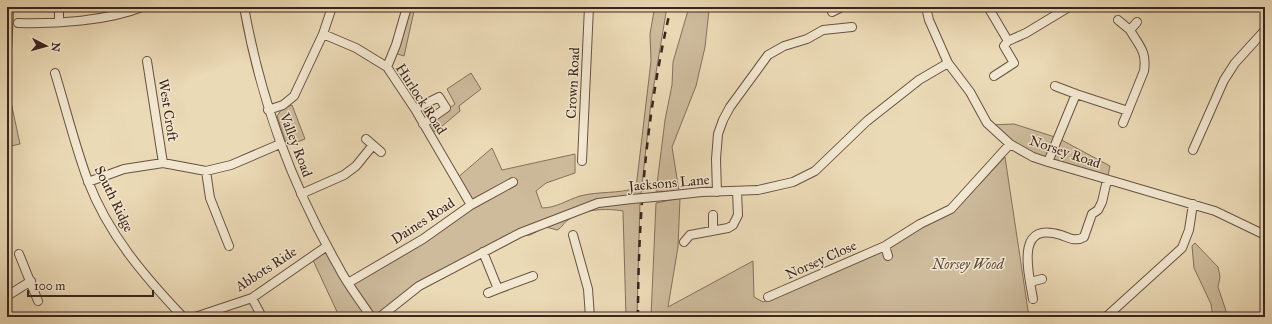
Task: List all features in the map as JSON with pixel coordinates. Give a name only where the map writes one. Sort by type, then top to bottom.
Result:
[{"type":"street","points":[[59,22],[60,7]]},
{"type":"street","points":[[18,23],[59,22],[123,13],[142,7]]},
{"type":"street","name":"Valley Road","points":[[244,7],[253,54],[268,110],[280,144],[301,194],[327,246],[348,283],[371,317]]},
{"type":"street","points":[[268,110],[283,105],[294,96],[324,34],[332,7]]},
{"type":"street","points":[[387,67],[394,52],[407,7]]},
{"type":"street","name":"Crown Road","points":[[582,161],[589,7]]},
{"type":"street","points":[[832,12],[842,7]]},
{"type":"street","name":"Norsey Road","points":[[926,7],[929,20],[948,63],[970,92],[987,123],[1010,144],[1033,157],[1048,162],[1193,204],[1222,214],[1265,235]]},
{"type":"street","points":[[988,7],[1008,41]]},
{"type":"street","points":[[994,76],[1014,63],[1004,46],[1008,41],[1048,20],[1058,10],[1069,7]]},
{"type":"street","points":[[1118,20],[1130,30],[1145,53],[1146,62],[1124,123]]},
{"type":"street","points":[[1130,30],[1137,22]]},
{"type":"street","points":[[717,192],[716,159],[718,134],[723,120],[730,106],[768,55],[784,46],[807,39],[823,30],[852,27]]},
{"type":"street","points":[[1193,150],[1224,80],[1235,63],[1265,30]]},
{"type":"street","name":"Hurlock Road","points":[[324,34],[356,48],[387,67],[415,109],[471,206]]},
{"type":"street","name":"West Croft","points":[[147,61],[164,163]]},
{"type":"street","name":"Jacksons Lane","points":[[380,317],[419,286],[483,252],[536,226],[598,203],[665,196],[772,188],[794,182],[815,171],[867,121],[919,80],[948,63]]},
{"type":"street","name":"South Ridge","points":[[55,73],[88,182],[107,221],[126,252],[154,287],[183,317]]},
{"type":"street","points":[[1055,86],[1128,111]]},
{"type":"street","points":[[1048,162],[1076,94]]},
{"type":"street","points":[[415,109],[439,98],[444,104],[446,108],[423,124]]},
{"type":"street","points":[[366,139],[381,152]]},
{"type":"street","points":[[88,182],[124,169],[164,163],[206,171],[231,165],[280,144]]},
{"type":"street","name":"Norsey Close","points":[[768,297],[885,246],[919,221],[952,209],[1010,144]]},
{"type":"street","points":[[301,194],[344,175],[356,166],[373,145]]},
{"type":"street","points":[[206,171],[210,198],[229,246]]},
{"type":"street","points":[[1033,299],[1026,254],[1028,243],[1035,236],[1046,233],[1059,234],[1075,240],[1084,237],[1092,214],[1098,210],[1102,202],[1108,180]]},
{"type":"street","name":"Daines Road","points":[[348,283],[423,239],[471,206],[513,182]]},
{"type":"street","points":[[684,242],[690,234],[728,228],[736,221],[738,215],[737,191]]},
{"type":"street","points":[[1106,317],[1182,248],[1189,230],[1193,204]]},
{"type":"street","points":[[713,215],[713,230]]},
{"type":"street","points":[[573,234],[588,289],[590,317]]},
{"type":"street","name":"Abbots Ride","points":[[195,317],[252,298],[327,246]]},
{"type":"street","points":[[885,246],[888,256]]},
{"type":"street","points":[[483,252],[498,290]]},
{"type":"street","points":[[19,254],[38,300]]},
{"type":"street","points":[[488,293],[533,276]]},
{"type":"street","points":[[1030,282],[1042,279]]},
{"type":"street","points":[[7,296],[31,281]]},
{"type":"street","points":[[252,298],[262,317]]},
{"type":"green space","points":[[7,7],[14,7],[9,93],[20,144],[7,147]]},
{"type":"green space","points":[[407,7],[415,7],[404,56],[394,53]]},
{"type":"green space","points":[[653,7],[667,7],[651,102],[641,194],[623,196],[640,201],[637,317],[626,317],[623,211],[609,210],[594,210],[574,216],[566,221],[561,228],[557,230],[546,227],[530,235],[515,236],[438,275],[380,317],[371,317],[368,312],[339,316],[311,256],[327,246],[348,283],[471,206],[456,179],[492,148],[502,170],[575,154],[575,173],[546,183],[536,191],[542,208],[552,207],[587,194],[622,191],[636,188],[651,61],[650,34],[654,11]]},
{"type":"green space","points":[[689,7],[711,7],[709,10],[705,47],[696,86],[672,147],[679,191],[656,192],[665,120],[672,85],[673,62]]},
{"type":"green space","points":[[471,73],[481,89],[459,106],[460,111],[435,132],[430,123],[455,104],[447,89]]},
{"type":"green space","points":[[292,105],[305,139],[287,146],[277,116],[282,109]]},
{"type":"green space","points":[[1014,124],[1058,138],[1110,166],[1107,180],[1033,157],[990,125]]},
{"type":"green space","name":"Norsey Wood","points":[[1005,157],[1029,317],[651,317],[656,203],[680,198],[678,247],[668,307],[753,261],[754,297],[763,302],[799,288],[904,239],[916,230],[962,203]]},
{"type":"green space","points":[[1195,243],[1218,267],[1220,277],[1218,287],[1228,317],[1213,317],[1211,304],[1194,268],[1192,246]]},
{"type":"railway","points":[[638,317],[638,278],[642,200],[650,122],[671,7]]}]
